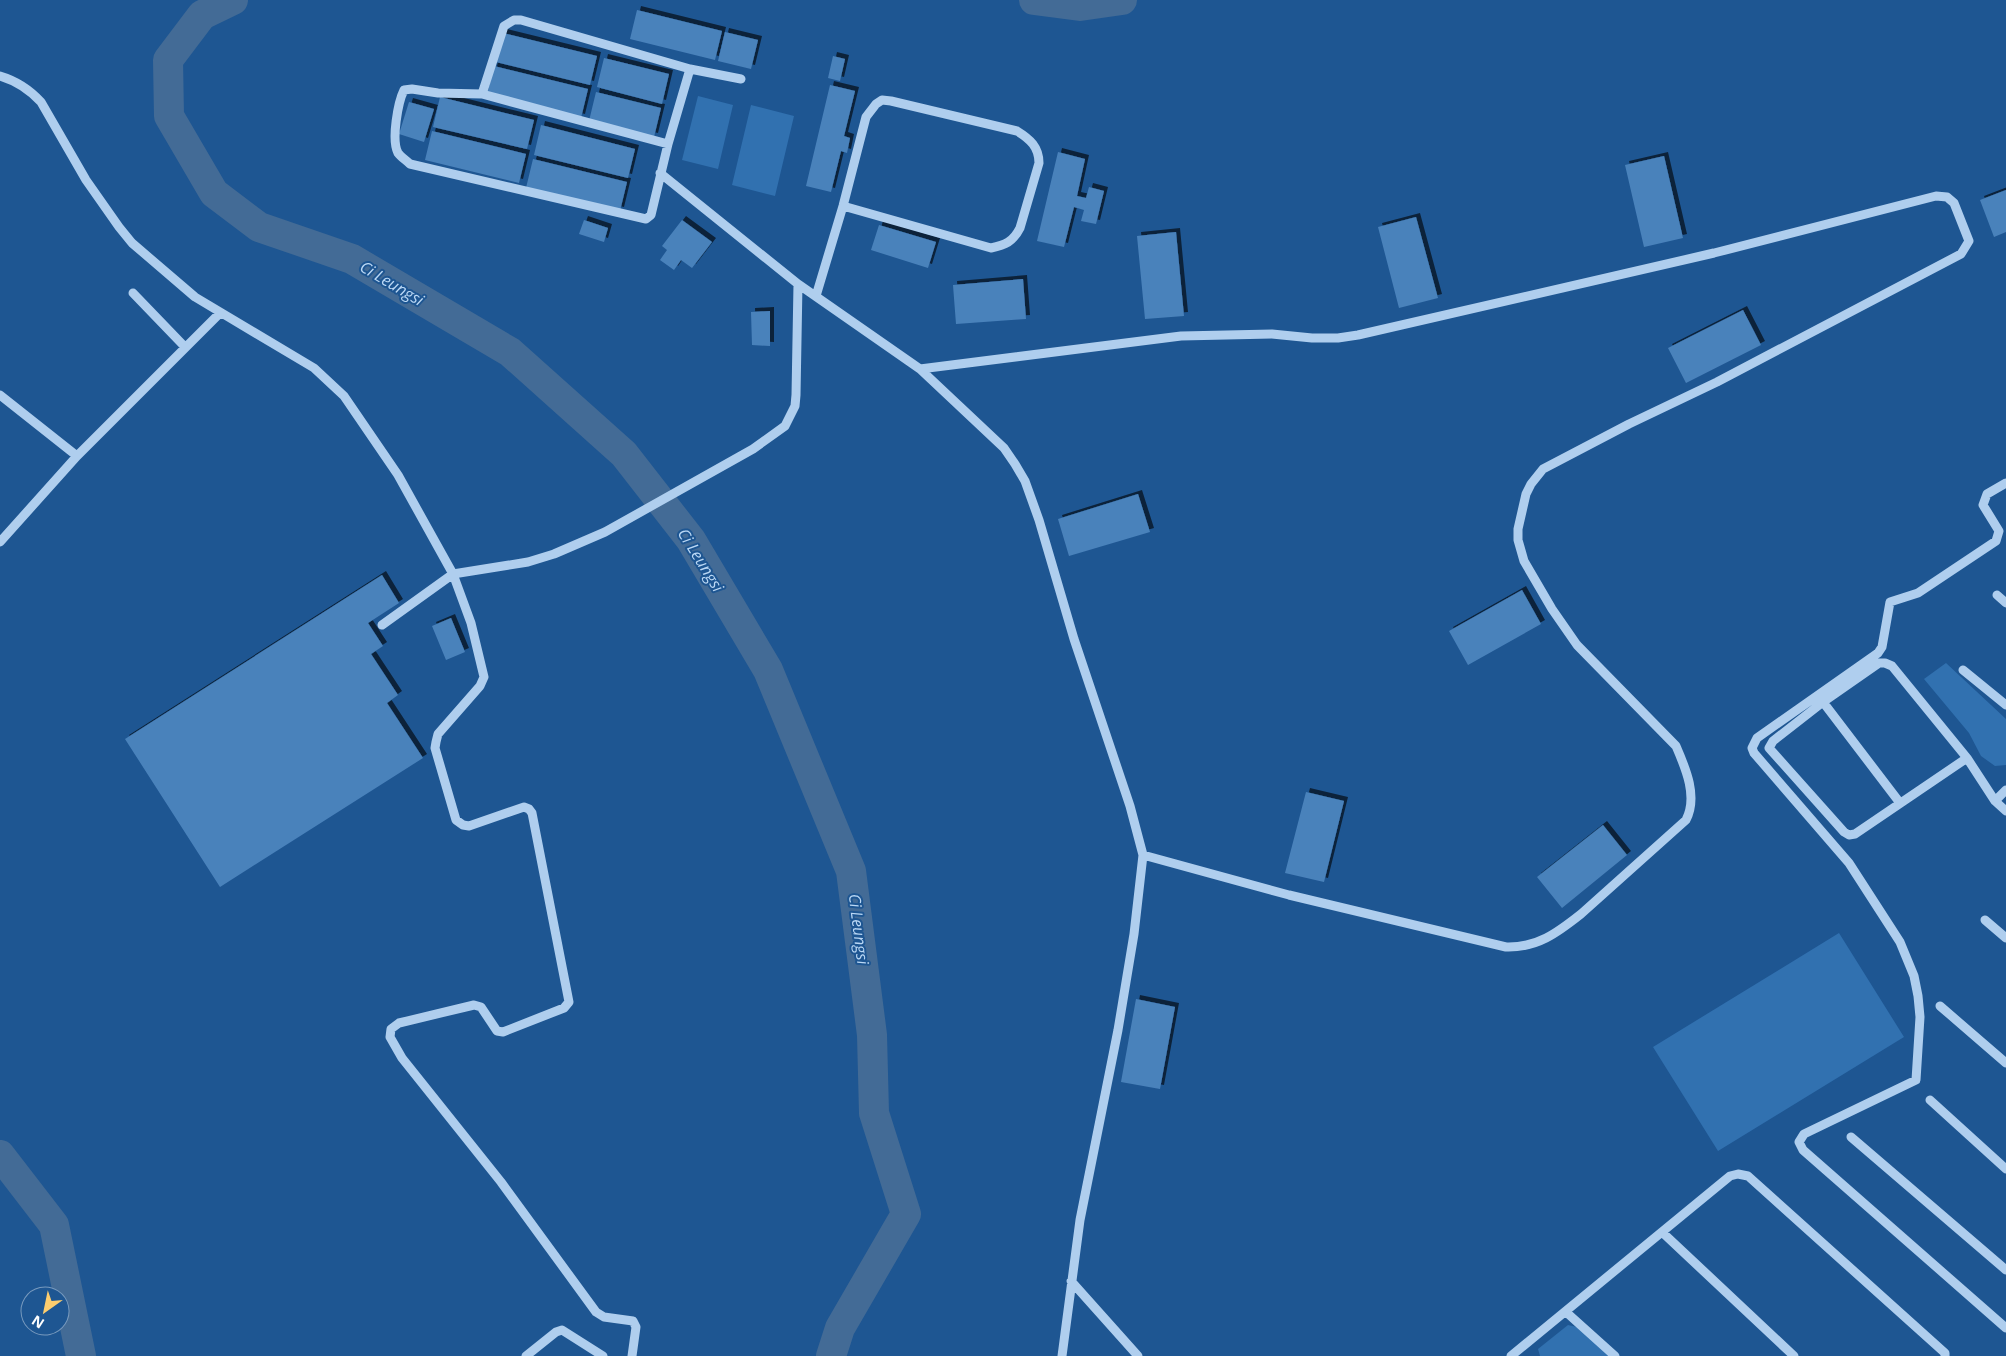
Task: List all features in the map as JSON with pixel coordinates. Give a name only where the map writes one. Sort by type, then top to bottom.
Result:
[{"type":"street","points":[[482,94],[504,26],[514,20],[520,20],[690,69],[741,79]]},
{"type":"street","points":[[668,144],[482,94],[438,93],[412,88],[404,90],[400,98],[394,140],[398,152],[410,164],[643,219],[651,215],[660,172],[690,69]]},
{"type":"street","points":[[0,76],[20,84],[33,93],[41,102],[86,180],[132,243],[195,297],[314,368],[344,396],[398,474],[453,574],[471,623],[484,677],[480,686],[438,734],[436,748],[456,820],[459,823],[469,826],[524,807],[532,813],[569,1002],[564,1008],[503,1032],[497,1031],[481,1007],[474,1005],[399,1023],[392,1029],[390,1037],[402,1058],[501,1182],[596,1312],[604,1317],[633,1321],[636,1327],[632,1356]]},
{"type":"street","points":[[816,296],[843,206],[866,117],[876,104],[882,100],[1017,131],[1030,141],[1039,154],[1039,163],[1020,228],[1015,238],[1004,245],[991,248],[843,206]]},
{"type":"street","points":[[660,172],[798,284],[920,369],[1004,448],[1025,481],[1039,520],[1074,639],[1130,806],[1143,855],[1134,934],[1118,1030],[1080,1220],[1062,1356]]},
{"type":"street","points":[[920,369],[1181,336],[1272,334],[1312,338],[1358,336],[1714,253],[1936,196],[1947,196],[1954,202],[1968,241],[1962,254],[1717,382],[1629,424],[1544,469],[1531,484],[1526,494],[1518,528],[1518,540],[1524,561],[1552,609],[1577,645],[1604,675],[1661,729],[1676,746],[1689,783],[1692,801],[1686,820],[1581,914],[1567,925],[1535,944],[1523,948],[1506,947],[1289,895],[1143,855]]},
{"type":"street","points":[[382,625],[453,574],[528,562],[554,554],[605,532],[753,449],[786,426],[795,406],[798,284]]},
{"type":"street","points":[[133,293],[185,347]]},
{"type":"street","points":[[0,542],[77,456],[220,313]]},
{"type":"street","points":[[0,395],[77,456]]},
{"type":"street","points":[[2006,483],[1987,494],[1983,505],[1999,531],[1996,541],[1918,593],[1890,602],[1882,647],[1878,653],[1757,738],[1752,748],[1754,753],[1850,863],[1900,942],[1914,976],[1918,996],[1920,1017],[1916,1080],[1804,1134],[1799,1142],[1803,1150],[2006,1328]]},
{"type":"street","points":[[1997,595],[2006,603]]},
{"type":"street","points":[[1967,758],[1855,834],[1849,835],[1844,832],[1769,748],[1772,741],[1879,663],[1892,666],[1967,758],[1995,801],[2006,811]]},
{"type":"street","points":[[1963,670],[2006,705]]},
{"type":"street","points":[[1823,702],[1900,803]]},
{"type":"street","points":[[1995,801],[2006,790]]},
{"type":"street","points":[[1985,920],[2006,938]]},
{"type":"street","points":[[1940,1006],[2006,1063]]},
{"type":"street","points":[[1930,1100],[2006,1169]]},
{"type":"street","points":[[1851,1137],[2006,1270]]},
{"type":"street","points":[[1516,1355],[1730,1176],[1738,1174],[1748,1176],[1945,1353],[1945,1356]]},
{"type":"street","points":[[1662,1233],[1794,1356]]},
{"type":"street","points":[[1071,1281],[1138,1356]]},
{"type":"street","points":[[1566,1312],[1615,1356]]},
{"type":"street","points":[[526,1356],[556,1332],[562,1330],[589,1352],[603,1356]]},
{"type":"shaded area","points":[[698,96],[733,105],[718,169],[682,160]]},
{"type":"shaded area","points":[[751,105],[794,116],[775,196],[732,185]]},
{"type":"shaded area","points":[[1946,663],[2006,719],[2006,765],[1995,766],[1981,756],[1969,733],[1924,679]]},
{"type":"shaded area","points":[[1839,933],[1904,1037],[1718,1151],[1653,1047]]},
{"type":"shaded area","points":[[1568,1325],[1577,1327],[1611,1356],[1540,1356],[1538,1349]]},
{"type":"building","points":[[637,10],[722,31],[715,60],[630,39]]},
{"type":"building","points":[[725,32],[758,40],[751,69],[718,61]]},
{"type":"building","points":[[503,33],[597,56],[590,85],[496,62]]},
{"type":"building","points":[[833,56],[845,59],[840,81],[828,78]]},
{"type":"building","points":[[604,58],[669,74],[662,104],[597,87]]},
{"type":"building","points":[[494,66],[588,89],[581,118],[487,95]]},
{"type":"building","points":[[830,85],[855,91],[844,136],[850,138],[847,153],[841,151],[831,192],[806,186]]},
{"type":"building","points":[[596,92],[661,108],[654,137],[589,121]]},
{"type":"building","points":[[440,97],[534,120],[527,149],[433,127]]},
{"type":"building","points":[[409,102],[434,109],[424,142],[399,134]]},
{"type":"building","points":[[541,125],[635,149],[628,178],[534,155]]},
{"type":"building","points":[[432,131],[526,154],[519,183],[425,160]]},
{"type":"building","points":[[1058,152],[1085,159],[1077,196],[1086,198],[1089,187],[1104,191],[1096,224],[1081,221],[1084,210],[1074,207],[1064,247],[1037,241]]},
{"type":"building","points":[[1664,156],[1683,238],[1644,247],[1625,165]]},
{"type":"building","points":[[533,159],[627,182],[620,211],[526,188]]},
{"type":"building","points":[[2006,190],[2006,232],[1994,237],[1980,200]]},
{"type":"building","points":[[1416,217],[1438,298],[1399,308],[1378,227]]},
{"type":"building","points":[[584,220],[608,228],[604,242],[579,234]]},
{"type":"building","points":[[682,220],[712,242],[692,268],[681,260],[674,270],[660,260],[667,250],[662,246]]},
{"type":"building","points":[[879,225],[936,242],[928,268],[871,250]]},
{"type":"building","points":[[1176,232],[1184,316],[1145,319],[1137,236]]},
{"type":"building","points":[[1023,279],[1026,319],[956,324],[953,285]]},
{"type":"building","points":[[1743,310],[1761,345],[1686,383],[1668,348]]},
{"type":"building","points":[[770,311],[770,346],[752,345],[751,312]]},
{"type":"building","points":[[1138,494],[1150,532],[1069,556],[1058,519]]},
{"type":"building","points":[[382,575],[399,603],[368,623],[383,646],[371,654],[398,695],[387,703],[423,758],[220,887],[125,739]]},
{"type":"building","points":[[1522,590],[1541,624],[1468,665],[1449,631]]},
{"type":"building","points":[[451,618],[465,652],[446,660],[432,626]]},
{"type":"building","points":[[1306,792],[1344,801],[1324,882],[1285,873]]},
{"type":"building","points":[[1603,825],[1627,855],[1562,908],[1537,877]]},
{"type":"building","points":[[1136,999],[1175,1007],[1160,1089],[1121,1082]]},
{"type":"waterway","name":"Ci Leungsi","points":[[233,0],[202,15],[168,60],[169,116],[214,193],[259,227],[352,259],[510,352],[624,454],[691,540],[768,670],[851,871],[872,1035],[874,1113],[906,1214],[840,1328],[831,1356]]},
{"type":"waterway","name":"Ci Leungsi","points":[[1034,0],[1080,6],[1122,0]]},
{"type":"waterway","name":"Ci Leungsi","points":[[0,1155],[54,1225],[81,1356]]}]
